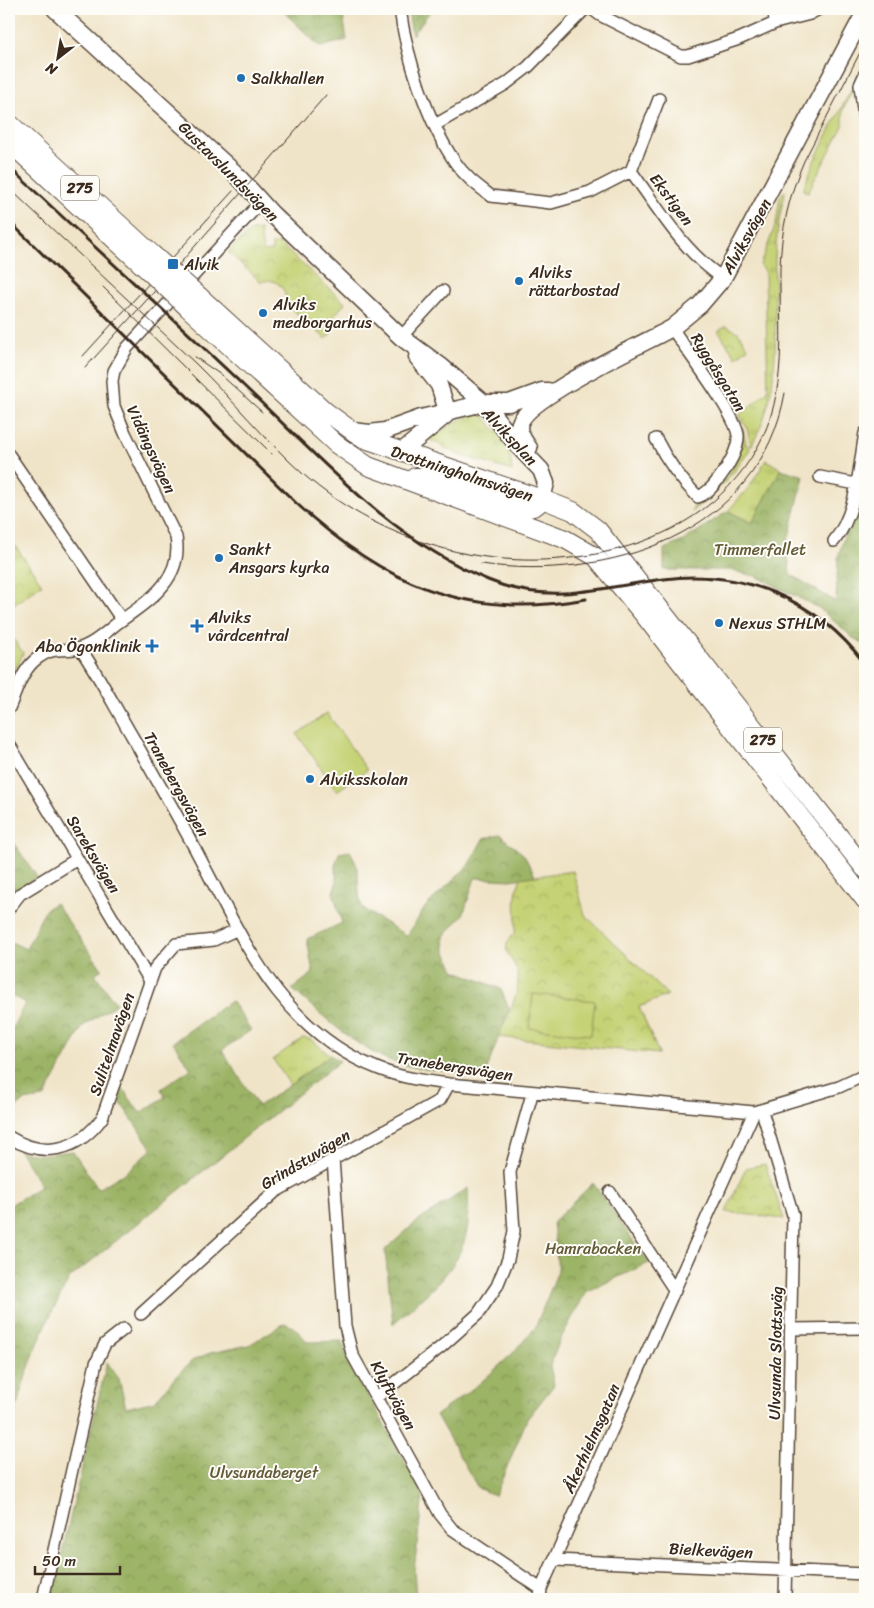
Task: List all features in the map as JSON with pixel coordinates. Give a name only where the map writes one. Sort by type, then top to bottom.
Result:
[{"type":"main road","name":"Drottningholmsvägen","points":[[9,123],[147,259],[194,302],[336,444],[368,466],[565,538],[596,557],[644,615],[864,899]]},
{"type":"main road","name":"Drottningholmsvägen","points":[[9,142],[147,259]]},
{"type":"main road","name":"Drottningholmsvägen","points":[[194,302],[325,411],[352,431],[374,444],[542,499],[573,511],[598,530],[865,869]]},
{"type":"main road","points":[[401,452],[400,464],[405,480],[412,477],[430,478],[521,508],[530,509],[542,499]]},
{"type":"street","name":"Gustavslundsvägen","points":[[55,9],[234,172],[261,202],[404,340],[439,385],[448,413]]},
{"type":"street","points":[[400,9],[402,26],[423,99],[435,125],[455,162],[471,181],[492,196],[551,202],[590,192],[631,171]]},
{"type":"street","points":[[435,125],[506,84],[528,67],[585,9]]},
{"type":"street","points":[[592,9],[600,15],[681,56],[688,56],[740,39],[774,23],[810,14],[819,9]]},
{"type":"street","points":[[774,9],[774,23]]},
{"type":"street","name":"Alviksvägen","points":[[484,404],[509,403],[542,391],[553,390],[672,328],[700,306],[723,278],[865,12]]},
{"type":"street","points":[[863,80],[865,126]]},
{"type":"street","name":"Ekstigen","points":[[660,99],[631,171],[680,236],[704,263],[723,278]]},
{"type":"street","name":"Vidängsvägen","points":[[80,648],[93,642],[160,591],[166,583],[176,558],[178,547],[176,537],[119,419],[111,394],[114,371],[127,348],[261,202]]},
{"type":"street","points":[[404,340],[443,290]]},
{"type":"street","name":"Ryggåsgatan","points":[[656,439],[672,468],[698,497],[705,494],[726,470],[738,436],[729,413],[672,328]]},
{"type":"street","name":"Gustavslundsvägen","points":[[404,340],[430,358],[484,404]]},
{"type":"street","name":"Alviksvägen","points":[[541,470],[519,427],[526,414],[547,399],[553,390]]},
{"type":"street","name":"Alviksplan","points":[[352,431],[370,433],[385,431],[421,418],[484,404],[517,445],[541,470],[546,483],[542,499]]},
{"type":"street","name":"Alviksplan","points":[[401,452],[448,413]]},
{"type":"street","points":[[834,541],[844,529],[856,484],[865,432]]},
{"type":"street","points":[[9,455],[122,620]]},
{"type":"street","points":[[820,477],[856,484]]},
{"type":"street","points":[[9,708],[24,672],[34,661],[55,648],[80,648]]},
{"type":"street","name":"Tranebergsvägen","points":[[80,648],[194,846],[236,930],[274,990],[310,1026],[337,1047],[379,1069],[408,1078],[532,1094],[758,1112],[839,1087],[865,1076]]},
{"type":"street","name":"Sareksvägen","points":[[9,744],[150,981]]},
{"type":"street","points":[[9,908],[20,894],[77,859]]},
{"type":"street","name":"Sulitelmavägen","points":[[9,1137],[28,1147],[50,1149],[80,1141],[92,1132],[102,1118],[150,981],[163,956],[176,944],[214,940],[236,930]]},
{"type":"street","name":"Grindstuvägen","points":[[141,1314],[275,1192],[440,1100],[449,1084]]},
{"type":"street","points":[[377,1397],[442,1347],[478,1314],[497,1286],[508,1259],[514,1231],[510,1172],[532,1094]]},
{"type":"street","name":"Åkerhielmsgatan","points":[[541,1594],[675,1291],[758,1112]]},
{"type":"street","name":"Ulvsunda Slottsväg","points":[[758,1112],[793,1216],[785,1599]]},
{"type":"street","name":"Klyftvägen","points":[[333,1159],[345,1326],[352,1354],[440,1514],[452,1529],[541,1594]]},
{"type":"street","points":[[610,1192],[675,1291]]},
{"type":"street","points":[[43,1599],[96,1362],[105,1344],[124,1328]]},
{"type":"street","points":[[792,1329],[865,1328]]},
{"type":"street","name":"Bielkevägen","points":[[555,1560],[865,1574]]},
{"type":"green space","points":[[281,9],[342,9],[347,40],[320,47]]},
{"type":"green space","points":[[408,9],[432,9],[412,35]]},
{"type":"green space","points":[[865,63],[865,68],[843,109],[843,126],[808,192],[803,190],[815,159]]},
{"type":"green space","points":[[785,191],[778,225],[776,250],[773,378],[769,402],[762,424],[751,446],[747,428],[739,415],[768,391],[765,271],[760,265],[776,224],[780,196]]},
{"type":"green space","points":[[260,230],[263,252],[272,251],[272,244],[280,244],[345,303],[325,327],[331,333],[326,339],[286,304],[285,293],[280,285],[272,281],[261,282],[228,252],[251,231]]},
{"type":"green space","points":[[726,326],[738,332],[748,348],[736,357],[718,331]]},
{"type":"green space","points":[[734,412],[743,430],[746,444],[750,449],[724,483],[691,512],[696,502],[700,503],[728,475],[738,458]]},
{"type":"green space","points":[[478,414],[484,416],[509,448],[512,471],[457,454],[429,439],[429,437],[470,415]]},
{"type":"green space","name":"Timmerfallet","points":[[865,451],[865,644],[853,638],[819,608],[756,576],[728,570],[664,570],[664,549],[683,541],[728,511],[752,523],[781,469],[804,476],[787,545],[790,574],[836,602],[838,557],[860,483]]},
{"type":"green space","points":[[766,460],[781,469],[752,523],[728,511],[750,486]]},
{"type":"green space","points":[[9,537],[42,584],[9,609]]},
{"type":"green space","points":[[9,632],[23,653],[9,685]]},
{"type":"green space","points":[[327,713],[367,770],[337,791],[297,734]]},
{"type":"green space","points":[[500,835],[524,855],[535,876],[511,880],[475,878],[463,915],[444,936],[445,950],[454,970],[501,989],[509,1009],[485,1074],[439,1071],[415,1067],[394,1062],[380,1056],[353,1040],[292,989],[313,973],[307,939],[342,923],[333,892],[337,881],[335,865],[339,853],[350,851],[357,866],[359,894],[363,909],[407,936],[426,906],[468,866],[483,839]]},
{"type":"green space","points":[[9,836],[37,877],[18,890],[9,885]]},
{"type":"green space","points":[[573,871],[585,915],[668,995],[639,1007],[659,1054],[498,1037],[514,1001],[518,985],[517,971],[507,946],[515,933],[515,899],[521,878]]},
{"type":"green space","points":[[55,903],[102,969],[95,974],[116,1004],[83,1026],[44,1098],[23,1101],[9,1115],[9,1035],[25,1003],[9,994],[9,941],[26,949],[45,910]]},
{"type":"green space","points":[[533,994],[595,1001],[591,1035],[529,1028]]},
{"type":"green space","points":[[231,1001],[251,1030],[222,1050],[258,1106],[330,1055],[340,1061],[70,1278],[50,1317],[25,1377],[9,1440],[9,1206],[41,1186],[19,1150],[37,1155],[73,1151],[98,1189],[128,1171],[152,1149],[116,1096],[121,1086],[140,1113],[165,1097],[161,1089],[191,1069],[173,1042]]},
{"type":"green space","points":[[303,1038],[310,1039],[330,1055],[290,1085],[273,1059]]},
{"type":"green space","points":[[765,1164],[784,1219],[726,1212],[746,1168]]},
{"type":"green space","name":"Hamrabacken","points":[[593,1183],[649,1263],[586,1292],[559,1342],[550,1366],[554,1385],[527,1419],[495,1496],[478,1488],[436,1415],[479,1384],[512,1354],[535,1328],[558,1271],[553,1222]]},
{"type":"green space","points":[[468,1188],[468,1225],[463,1245],[456,1259],[438,1283],[393,1324],[385,1250],[414,1224]]},
{"type":"green space","name":"Ulvsundaberget","points":[[285,1323],[295,1328],[307,1342],[342,1341],[347,1357],[423,1495],[414,1570],[416,1599],[51,1599],[107,1362],[119,1379],[126,1408],[155,1401],[193,1360],[210,1353],[249,1345]]},
{"type":"tram line","points":[[9,188],[196,364],[289,461],[335,499],[370,520],[407,537],[446,549],[485,557],[525,560],[566,558],[606,552],[652,538],[694,516],[729,486],[757,448],[767,426],[778,382],[781,337],[780,268],[784,226],[790,200],[804,161],[865,43]]},
{"type":"tram line","points":[[85,368],[183,260],[326,95]]},
{"type":"tram line","points":[[83,356],[233,191]]},
{"type":"tram line","points":[[103,287],[272,454]]},
{"type":"tram line","points":[[195,357],[221,375],[262,412]]},
{"type":"tram line","points":[[481,564],[529,568],[578,565],[626,555],[671,538],[711,514],[745,482],[770,442],[785,393]]},
{"type":"railway","points":[[9,167],[357,494],[387,519],[452,563],[488,580],[511,588],[533,592],[576,592],[664,579],[694,577],[722,579],[750,585],[776,594],[801,606],[825,622],[865,664]]},
{"type":"railway","points":[[9,221],[295,502],[360,554],[393,574],[428,589],[464,599],[502,605],[542,604],[586,599]]},
{"type":"place","name":"Salkhallen","points":[[241,78]]},
{"type":"place","name":"Alvik","points":[[173,264]]},
{"type":"place","name":"Alviks rättarbostad","points":[[519,281]]},
{"type":"place","name":"Alviks medborgarhus","points":[[263,313]]},
{"type":"place","name":"Sankt Ansgars kyrka","points":[[219,558]]},
{"type":"place","name":"Nexus STHLM","points":[[719,623]]},
{"type":"place","name":"Alviks vårdcentral","points":[[197,626]]},
{"type":"place","name":"Aba Ögonklinik","points":[[152,646]]},
{"type":"place","name":"Alviksskolan","points":[[310,779]]}]
